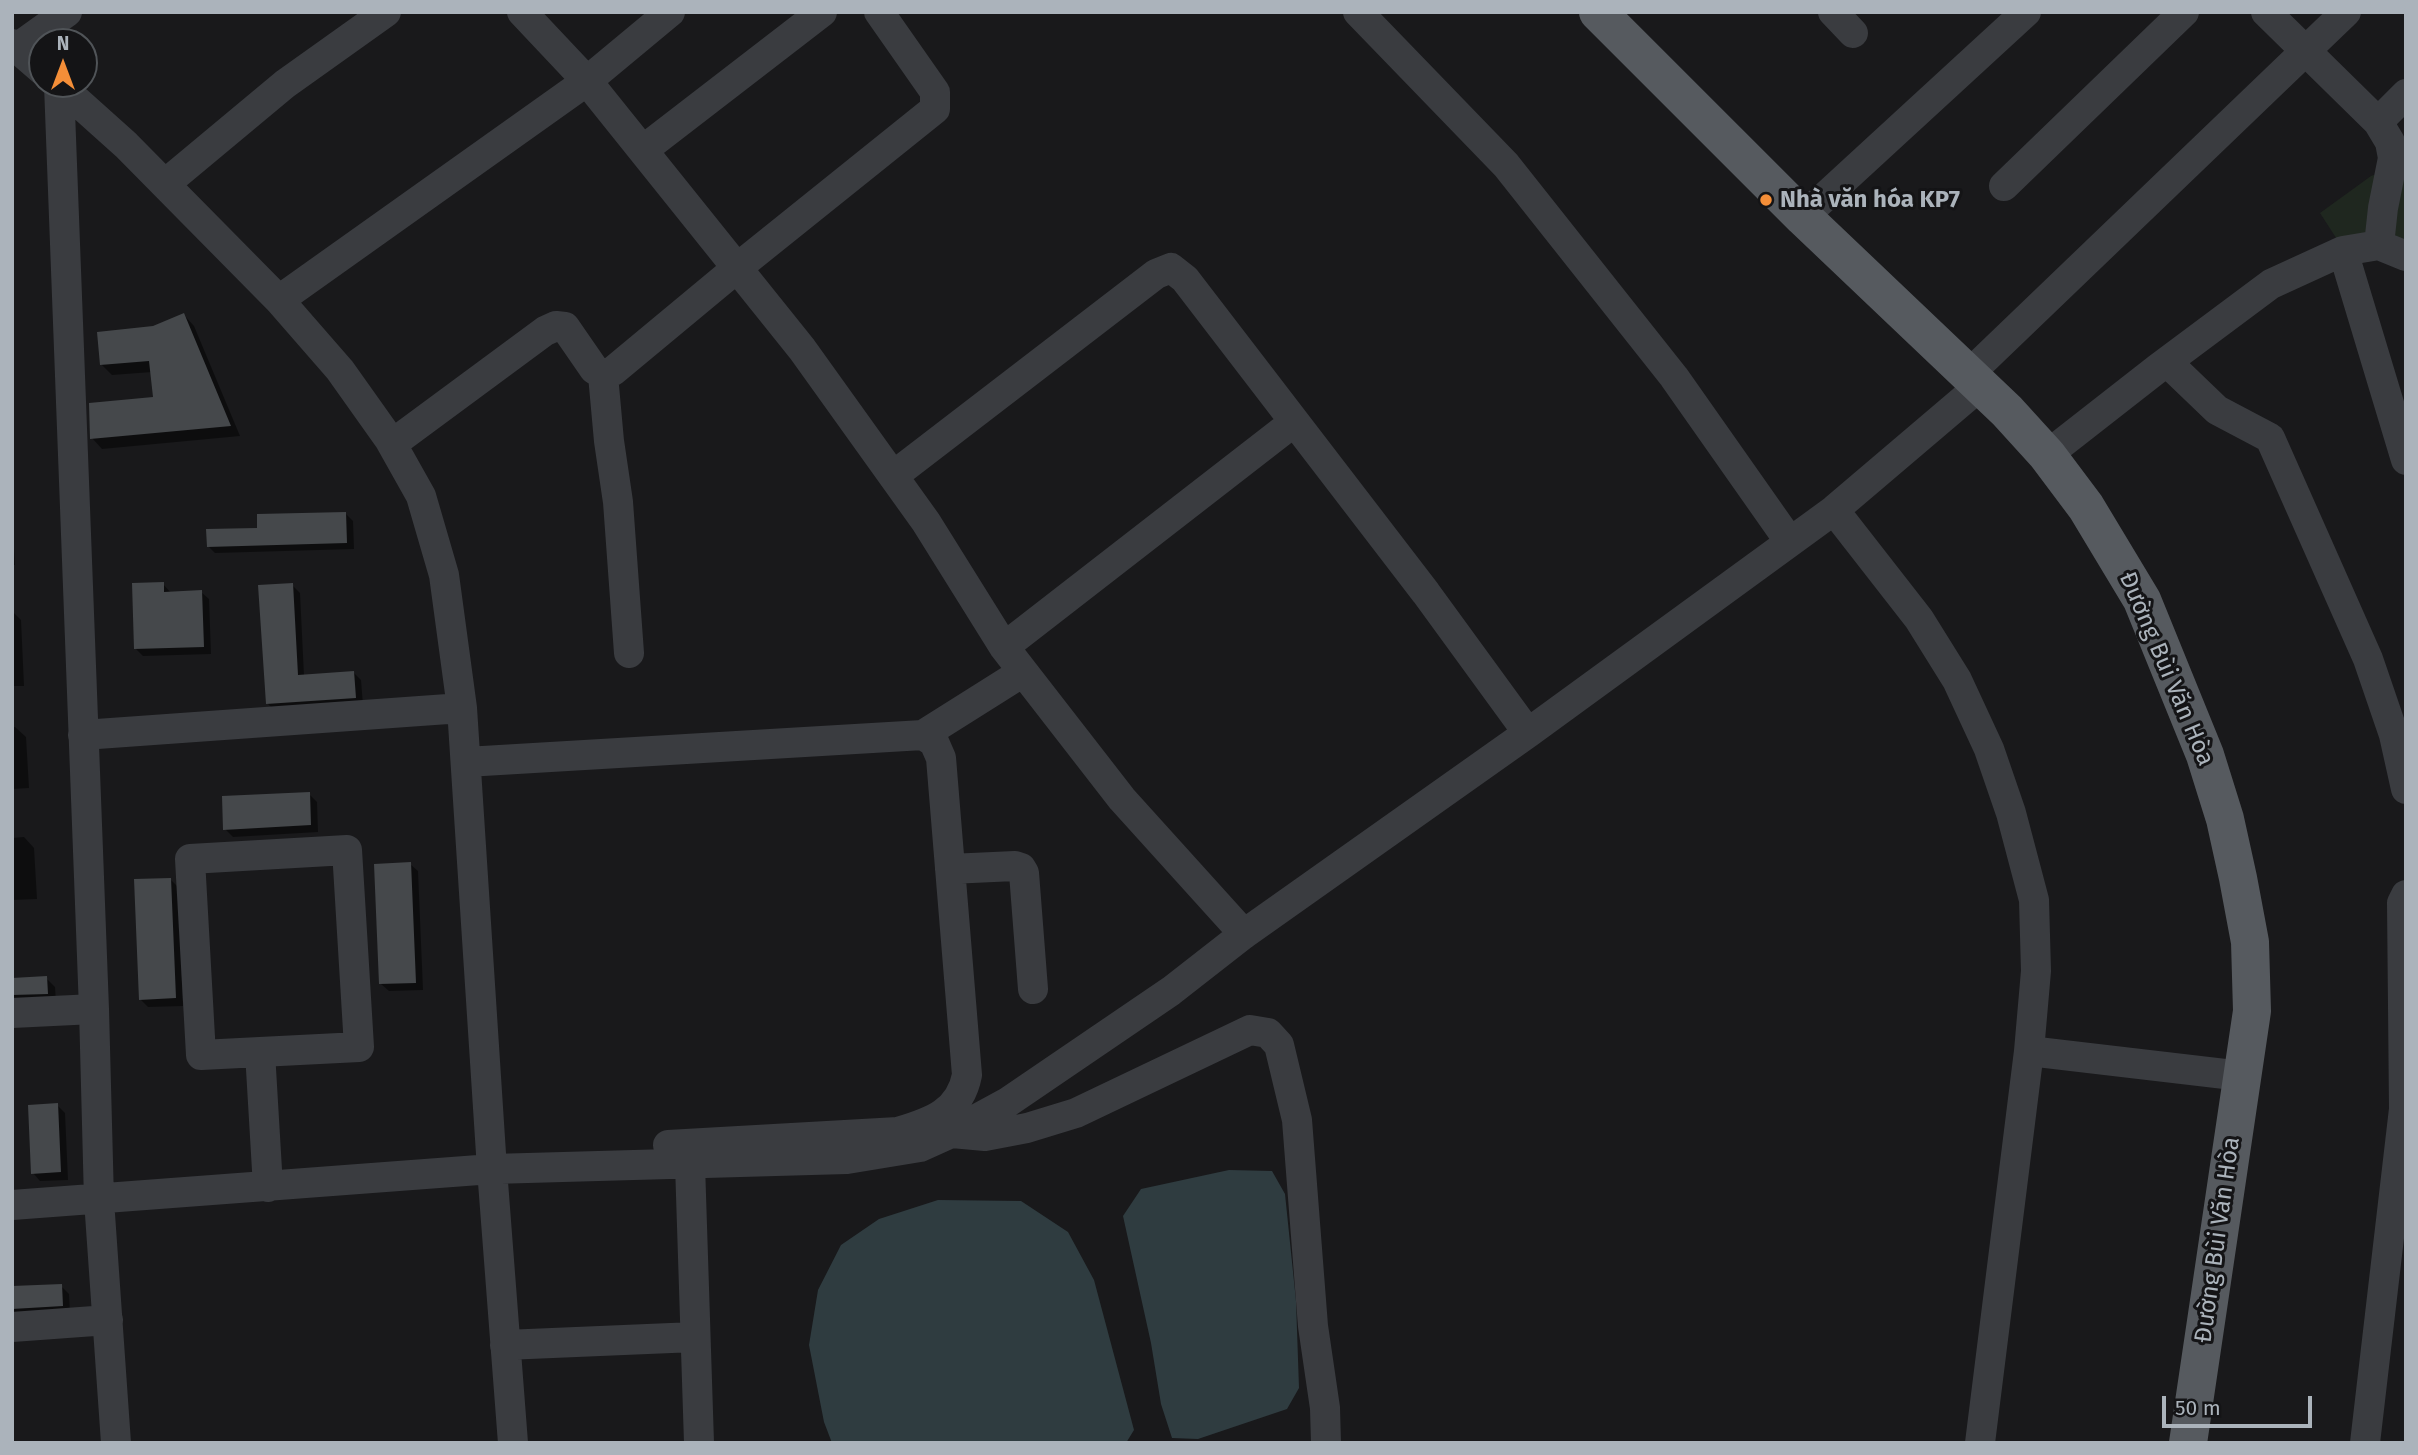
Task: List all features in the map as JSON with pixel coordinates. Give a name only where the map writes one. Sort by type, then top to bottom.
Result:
[{"type":"main road","name":"Đường Bùi Văn Hòa","points":[[1598,12],[1803,217],[1975,379],[2047,455],[2087,507],[2142,600],[2177,682],[2225,819],[2250,942],[2252,1011],[2188,1443]]},
{"type":"street","points":[[15,46],[67,12]]},
{"type":"street","points":[[165,184],[285,84],[386,12]]},
{"type":"street","points":[[522,12],[587,80],[802,349],[926,522],[1004,647],[1122,799],[1244,934]]},
{"type":"street","points":[[279,300],[587,80],[670,12]]},
{"type":"street","points":[[643,150],[822,12]]},
{"type":"street","points":[[392,444],[545,331],[556,326],[565,327],[594,369],[603,374],[612,371],[935,109],[935,92],[879,12]]},
{"type":"street","points":[[1358,12],[1514,175],[1674,377],[1790,542]]},
{"type":"street","points":[[1803,217],[2026,12]]},
{"type":"street","points":[[2004,186],[2184,12]]},
{"type":"street","points":[[2047,455],[2271,284],[2343,251],[2392,251],[2383,208],[2398,173],[2390,142],[2378,122],[2266,12]]},
{"type":"street","points":[[12,1205],[492,1170],[847,1160],[920,1146],[951,1133],[1008,1102],[1171,991],[1244,934],[1528,733],[1834,510],[1975,379],[2346,12]]},
{"type":"street","points":[[2378,122],[2406,94]]},
{"type":"street","points":[[60,98],[99,1200],[116,1443]]},
{"type":"street","points":[[74,98],[126,145],[279,300],[340,370],[392,444],[421,496],[444,575],[462,708],[513,1443]]},
{"type":"street","points":[[2343,251],[2406,460]]},
{"type":"street","points":[[893,476],[1156,274],[1171,268],[1185,279],[1426,593],[1528,733]]},
{"type":"street","points":[[2167,362],[2217,410],[2270,438],[2368,659],[2394,735],[2406,789]]},
{"type":"street","points":[[603,374],[618,502],[629,653]]},
{"type":"street","points":[[1004,647],[1294,422]]},
{"type":"street","points":[[1834,510],[1919,619],[1957,680],[1989,749],[2011,813],[2035,901],[2036,971],[2029,1051],[1980,1443]]},
{"type":"street","points":[[466,762],[923,735],[1023,672]]},
{"type":"street","points":[[83,735],[462,708]]},
{"type":"street","points":[[655,1146],[898,1132],[921,1126],[947,1111],[960,1099],[967,1075],[941,758],[934,742],[923,735]]},
{"type":"street","points":[[347,850],[359,1047],[260,1052],[201,1055],[190,859],[347,850]]},
{"type":"street","points":[[950,869],[1021,868],[1024,873],[1033,989]]},
{"type":"street","points":[[2365,1443],[2404,1109],[2402,903],[2406,895]]},
{"type":"street","points":[[12,1013],[94,1009]]},
{"type":"street","points":[[951,1133],[985,1136],[1027,1128],[1076,1113],[1250,1030],[1268,1033],[1279,1045],[1297,1120],[1313,1326],[1325,1408],[1326,1443]]},
{"type":"street","points":[[2029,1051],[2242,1076]]},
{"type":"street","points":[[260,1052],[268,1187]]},
{"type":"street","points":[[690,1164],[699,1443]]},
{"type":"street","points":[[12,1327],[108,1320]]},
{"type":"street","points":[[505,1345],[695,1337]]},
{"type":"shaded area","points":[[2397,139],[2406,141],[2406,248],[2340,244],[2320,213],[2371,176],[2400,165]]},
{"type":"shaded area","points":[[1229,1170],[1272,1171],[1285,1194],[1296,1301],[1299,1388],[1287,1409],[1198,1439],[1172,1438],[1161,1404],[1151,1343],[1123,1216],[1141,1189]]},
{"type":"shaded area","points":[[938,1200],[1021,1201],[1068,1232],[1094,1280],[1134,1430],[1126,1443],[832,1443],[824,1422],[809,1345],[818,1290],[841,1245],[879,1219]]},
{"type":"building","points":[[184,313],[231,426],[90,439],[89,403],[153,397],[149,361],[100,365],[97,332],[153,326]]},
{"type":"building","points":[[346,512],[347,543],[207,547],[206,529],[257,528],[257,514]]},
{"type":"building","points":[[164,582],[164,592],[202,590],[204,647],[134,649],[132,583]]},
{"type":"building","points":[[293,583],[298,675],[354,671],[356,698],[266,704],[258,585]]},
{"type":"building","points":[[310,792],[311,825],[223,830],[222,796]]},
{"type":"building","points":[[411,862],[416,983],[379,984],[374,864]]},
{"type":"building","points":[[171,878],[176,998],[139,1000],[134,879]]},
{"type":"building","points":[[47,976],[48,994],[12,995],[12,978]]},
{"type":"building","points":[[58,1103],[61,1172],[31,1174],[28,1105]]},
{"type":"building","points":[[62,1284],[63,1306],[12,1309],[12,1286]]},
{"type":"place","name":"Nhà văn hóa KP7","points":[[1766,200]]}]
